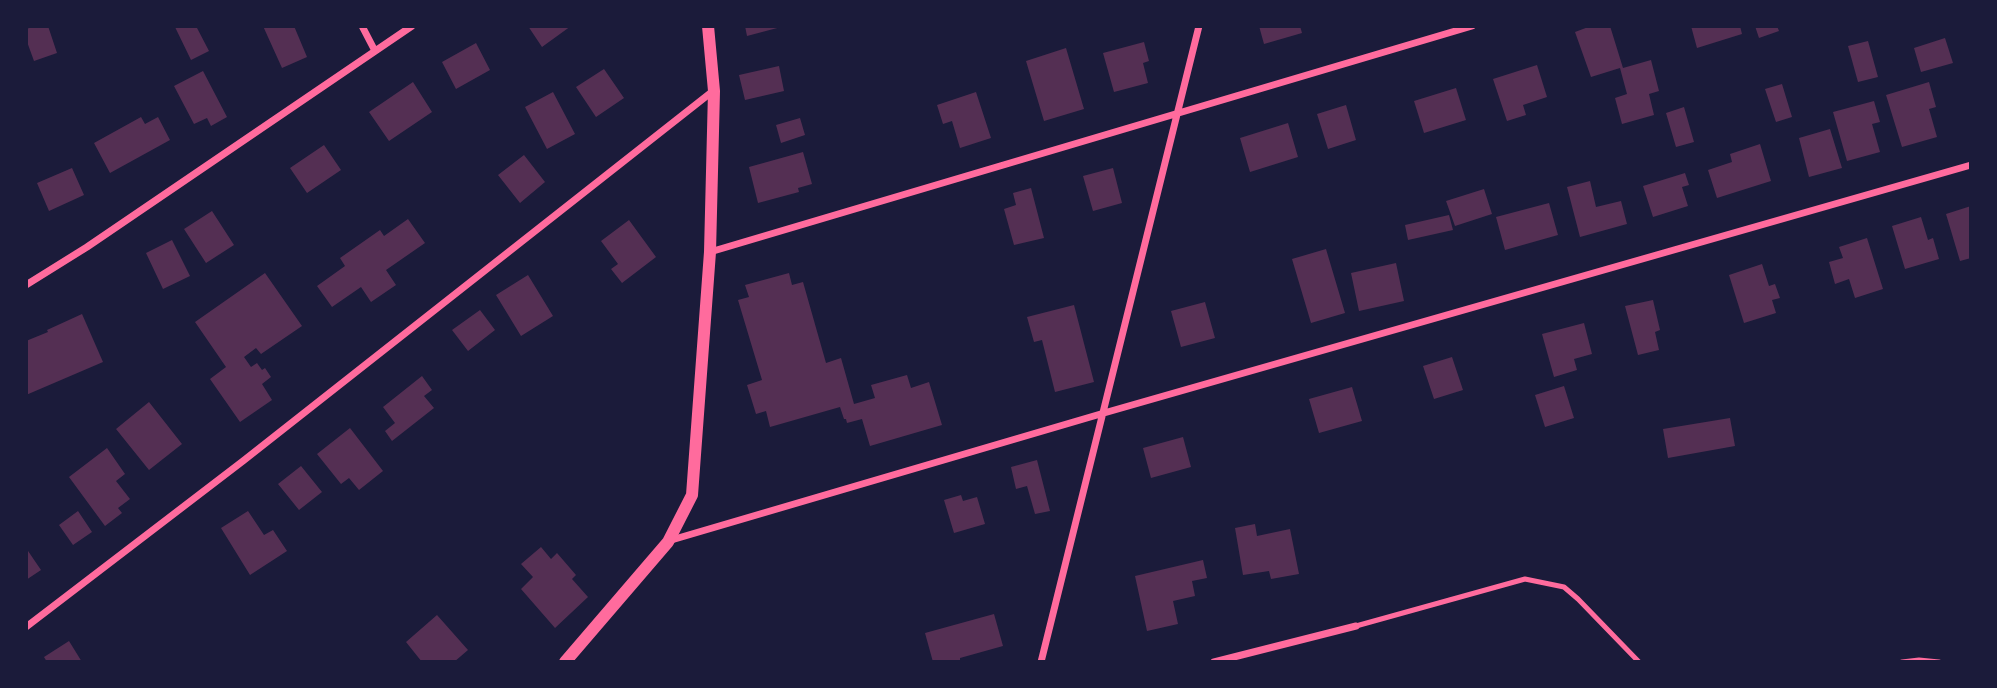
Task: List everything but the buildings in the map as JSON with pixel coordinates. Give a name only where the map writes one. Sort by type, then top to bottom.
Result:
[{"type":"street","points":[[362,26],[375,51]]},
{"type":"street","points":[[26,285],[87,247],[412,26]]},
{"type":"street","points":[[565,662],[668,542],[692,495],[710,252],[714,91],[708,26]]},
{"type":"street","points":[[1041,662],[1199,26]]},
{"type":"street","points":[[710,252],[1472,26]]},
{"type":"street","points":[[26,627],[243,461],[714,91]]},
{"type":"street","points":[[668,542],[1104,413],[1971,165]]},
{"type":"street","points":[[1213,662],[1356,626]]},
{"type":"lane","points":[[1356,626],[1525,579],[1564,587],[1639,662]]},
{"type":"lane","points":[[1902,662],[1939,662]]}]
